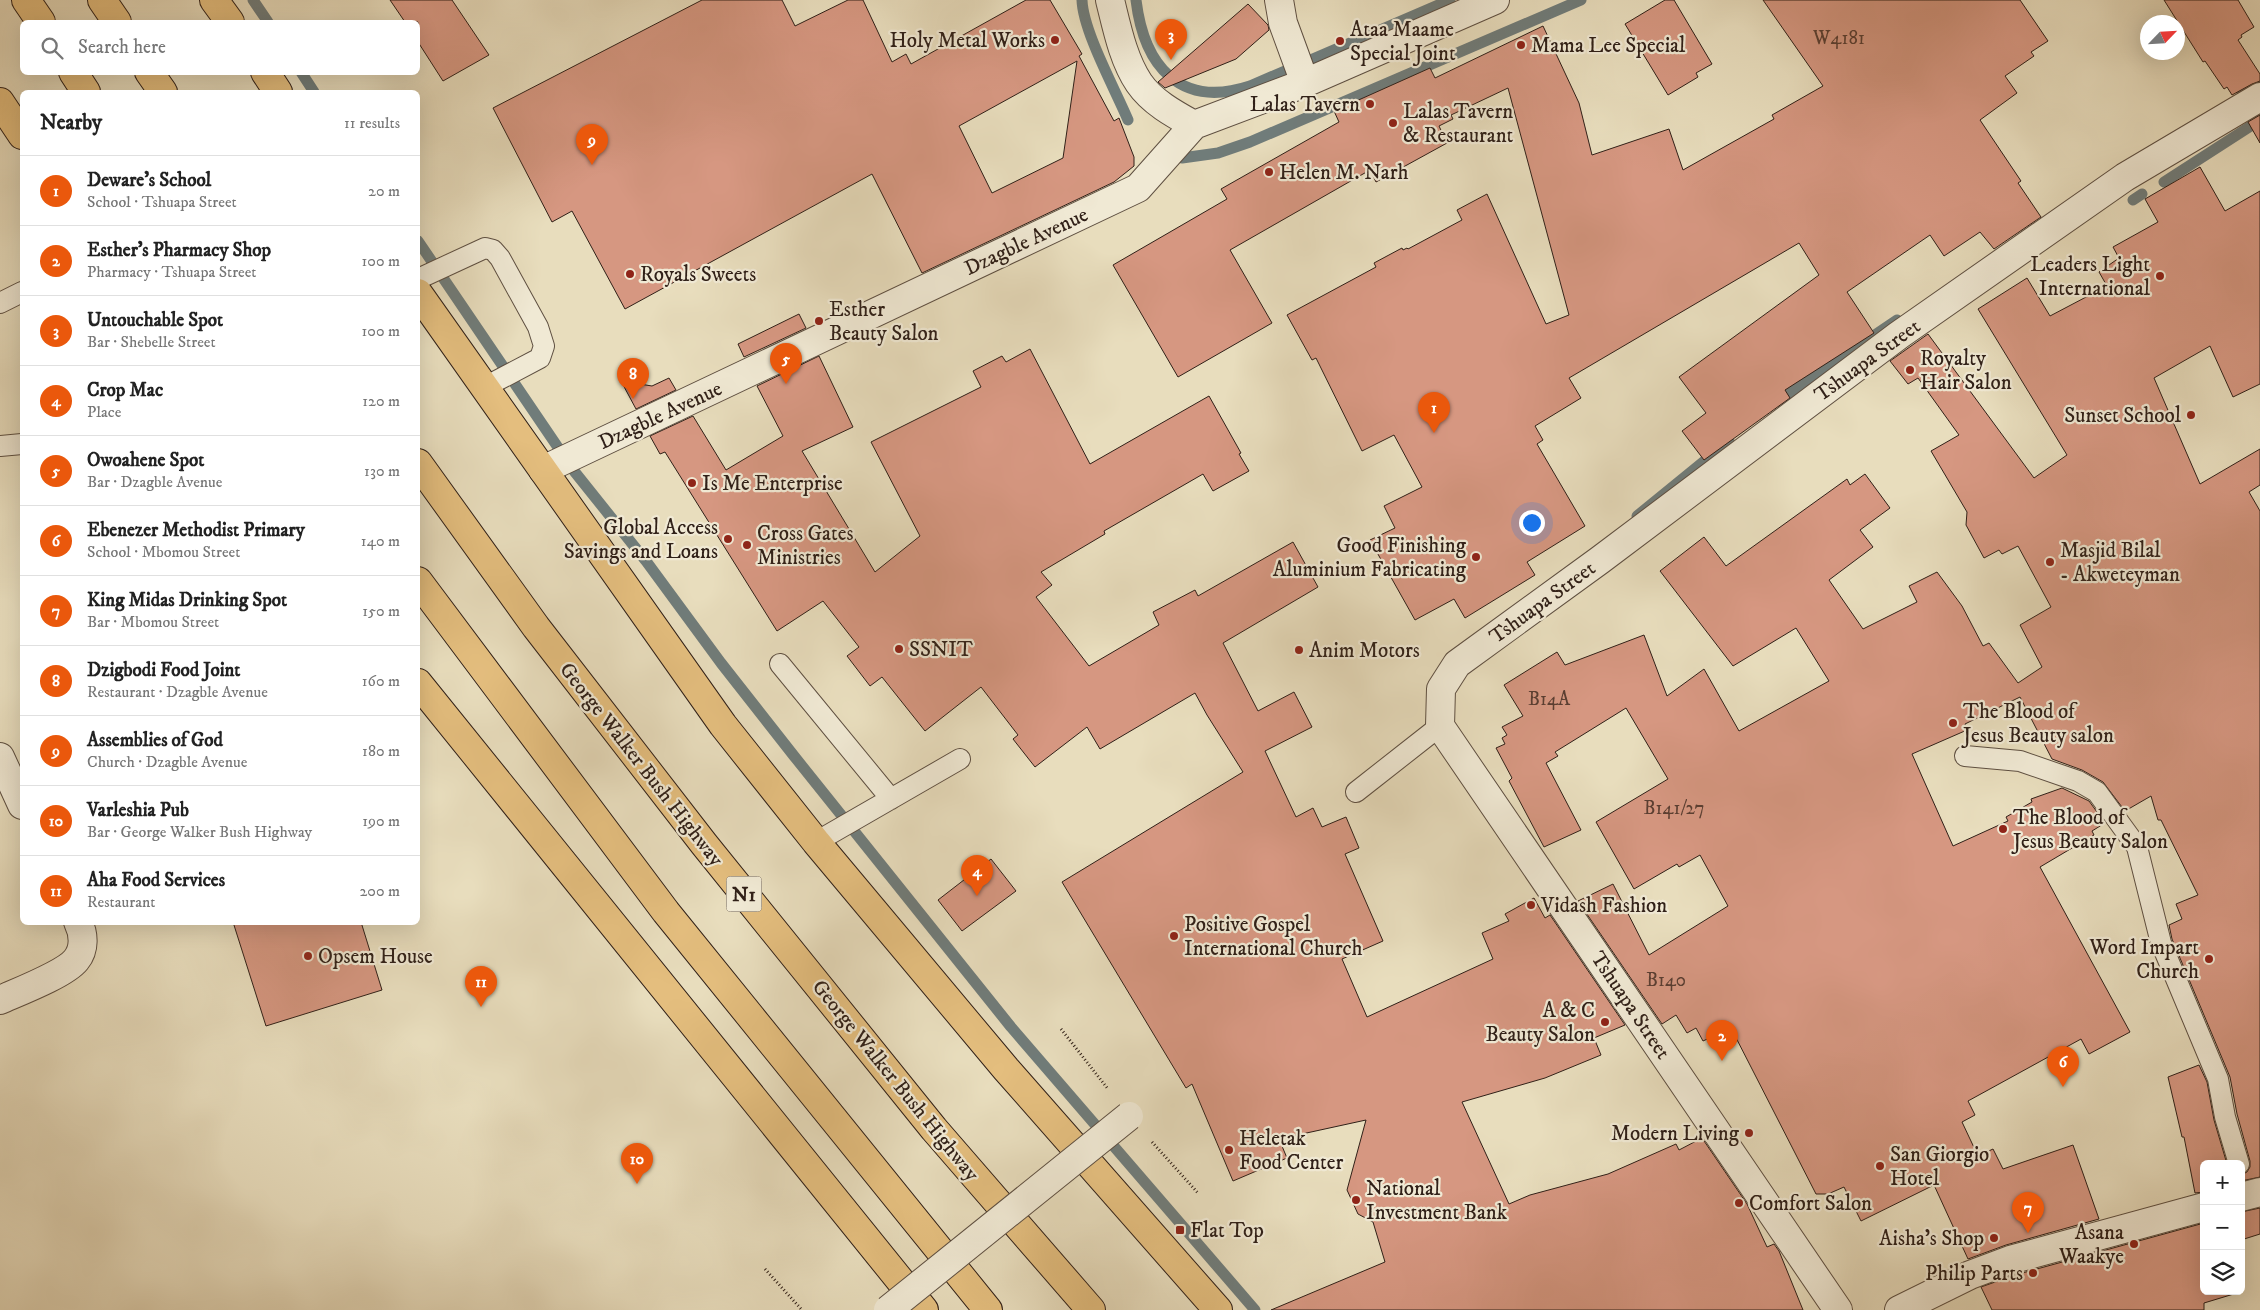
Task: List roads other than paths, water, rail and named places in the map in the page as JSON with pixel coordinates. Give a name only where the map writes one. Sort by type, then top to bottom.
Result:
[{"type":"highway","points":[[26,0],[39,20]]},
{"type":"highway","points":[[102,0],[115,20]]},
{"type":"highway","points":[[214,0],[229,20]]},
{"type":"highway","points":[[75,75],[85,90]]},
{"type":"highway","points":[[152,75],[162,90]]},
{"type":"highway","points":[[267,75],[277,90]]},
{"type":"highway","points":[[0,102],[20,133]]},
{"type":"highway","points":[[420,296],[483,388],[723,725],[816,842],[1006,1069],[1218,1310]]},
{"type":"highway","name":"George Walker Bush Highway","points":[[420,466],[536,627],[704,844],[934,1130],[1091,1310]]},
{"type":"highway","points":[[420,583],[666,912],[988,1310]]},
{"type":"highway","points":[[420,686],[924,1310]]},
{"type":"street","points":[[1110,0],[1122,47],[1140,84],[1166,110],[1194,125]]},
{"type":"street","points":[[1279,0],[1283,23],[1305,83]]},
{"type":"street","name":"Dzagble Avenue","points":[[543,470],[1138,188],[1194,125],[1305,83],[1495,0]]},
{"type":"street","name":"Tshuapa Street","points":[[1838,1310],[1440,726],[1440,689],[1457,664],[1600,560],[1899,335],[2125,177],[2260,97]]},
{"type":"street","points":[[0,756],[20,801]]},
{"type":"street","points":[[0,1000],[60,971],[76,960],[83,945],[79,925]]},
{"type":"street","points":[[888,1310],[1129,1116]]},
{"type":"street","points":[[1899,1310],[1970,1275],[2010,1260],[2200,1208]]},
{"type":"lane","points":[[420,278],[485,248],[493,250],[500,258],[538,327],[544,346],[540,358],[483,388]]},
{"type":"lane","points":[[0,303],[20,293]]},
{"type":"lane","points":[[0,446],[20,444]]},
{"type":"lane","points":[[780,664],[891,798]]},
{"type":"lane","points":[[1356,792],[1440,726]]},
{"type":"lane","points":[[1965,756],[2020,761],[2078,781],[2097,792],[2136,846],[2161,943],[2218,1079],[2225,1117],[2238,1160]]},
{"type":"lane","points":[[816,842],[960,760]]},
{"type":"waterway","points":[[253,0],[267,20]]},
{"type":"waterway","points":[[1082,0],[1088,27],[1100,60],[1128,120]]},
{"type":"waterway","points":[[1136,0],[1140,24],[1147,45],[1157,62],[1170,76],[1185,86],[1204,92],[1225,92],[1250,86],[1450,0]]},
{"type":"waterway","points":[[1182,158],[1218,153],[1250,142],[1581,0]]},
{"type":"waterway","points":[[303,75],[313,90]]},
{"type":"waterway","points":[[2242,92],[2260,81]]},
{"type":"waterway","points":[[2164,182],[2260,120]]},
{"type":"waterway","points":[[2133,200],[2142,194]]},
{"type":"waterway","points":[[420,244],[574,471],[646,561],[721,663],[1011,1027],[1255,1310]]},
{"type":"waterway","points":[[1776,402],[1897,320]]},
{"type":"waterway","points":[[1637,516],[1729,441]]},
{"type":"place","name":"Holy Metal Works","points":[[1055,40]]},
{"type":"place","name":"Ataa Maame Special Joint","points":[[1340,41]]},
{"type":"place","name":"Mama Lee Special","points":[[1521,45]]},
{"type":"place","name":"Untouchable Spot","points":[[1171,60]]},
{"type":"place","name":"Lalas Tavern","points":[[1370,104]]},
{"type":"place","name":"Lalas Tavern & Restaurant","points":[[1393,123]]},
{"type":"place","name":"Assemblies of God","points":[[592,165]]},
{"type":"place","name":"Helen M. Narh","points":[[1269,172]]},
{"type":"place","name":"Royals Sweets","points":[[630,274]]},
{"type":"place","name":"Leaders Light International","points":[[2160,276]]},
{"type":"place","name":"Esther Beauty Salon","points":[[819,321]]},
{"type":"place","name":"Royalty Hair Salon","points":[[1910,370]]},
{"type":"place","name":"Owoahene Spot","points":[[786,384]]},
{"type":"place","name":"Dzigbodi Food Joint","points":[[633,399]]},
{"type":"place","name":"Sunset School","points":[[2191,415]]},
{"type":"place","name":"Deware's School","points":[[1434,433]]},
{"type":"place","name":"Is Me Enterprise","points":[[692,483]]},
{"type":"place","name":"Global Access Savings and Loans","points":[[728,539]]},
{"type":"place","name":"Cross Gates Ministries","points":[[747,545]]},
{"type":"place","name":"Good Finishing Aluminium Fabricating","points":[[1476,557]]},
{"type":"place","name":"Masjid Bilal - Akweteyman","points":[[2050,562]]},
{"type":"place","name":"SSNIT","points":[[899,649]]},
{"type":"place","name":"Anim Motors","points":[[1299,650]]},
{"type":"place","name":"The Blood of Jesus Beauty salon","points":[[1953,723]]},
{"type":"place","name":"The Blood of Jesus Beauty Salon","points":[[2003,829]]},
{"type":"place","name":"Crop Mac","points":[[977,896]]},
{"type":"place","name":"Vidash Fashion","points":[[1531,905]]},
{"type":"place","name":"Positive Gospel International Church","points":[[1174,936]]},
{"type":"place","name":"Opsem House","points":[[308,956]]},
{"type":"place","name":"Word Impart Church","points":[[2209,959]]},
{"type":"place","name":"Aha Food Services","points":[[481,1007]]},
{"type":"place","name":"A & C Beauty Salon","points":[[1605,1022]]},
{"type":"place","name":"Esther's Pharmacy Shop","points":[[1722,1061]]},
{"type":"place","name":"Ebenezer Methodist Primary","points":[[2063,1087]]},
{"type":"place","name":"Modern Living","points":[[1749,1133]]},
{"type":"place","name":"Heletak Food Center","points":[[1229,1150]]},
{"type":"place","name":"San Giorgio Hotel","points":[[1880,1166]]},
{"type":"place","name":"Varleshia Pub","points":[[637,1184]]},
{"type":"place","name":"National Investment Bank","points":[[1356,1200]]},
{"type":"place","name":"Comfort Salon","points":[[1739,1203]]},
{"type":"place","name":"Flat Top","points":[[1180,1230]]},
{"type":"place","name":"King Midas Drinking Spot","points":[[2028,1233]]},
{"type":"place","name":"Aisha's Shop","points":[[1994,1238]]},
{"type":"place","name":"Asana Waakye","points":[[2134,1244]]},
{"type":"place","name":"Philip Parts","points":[[2033,1273]]}]
